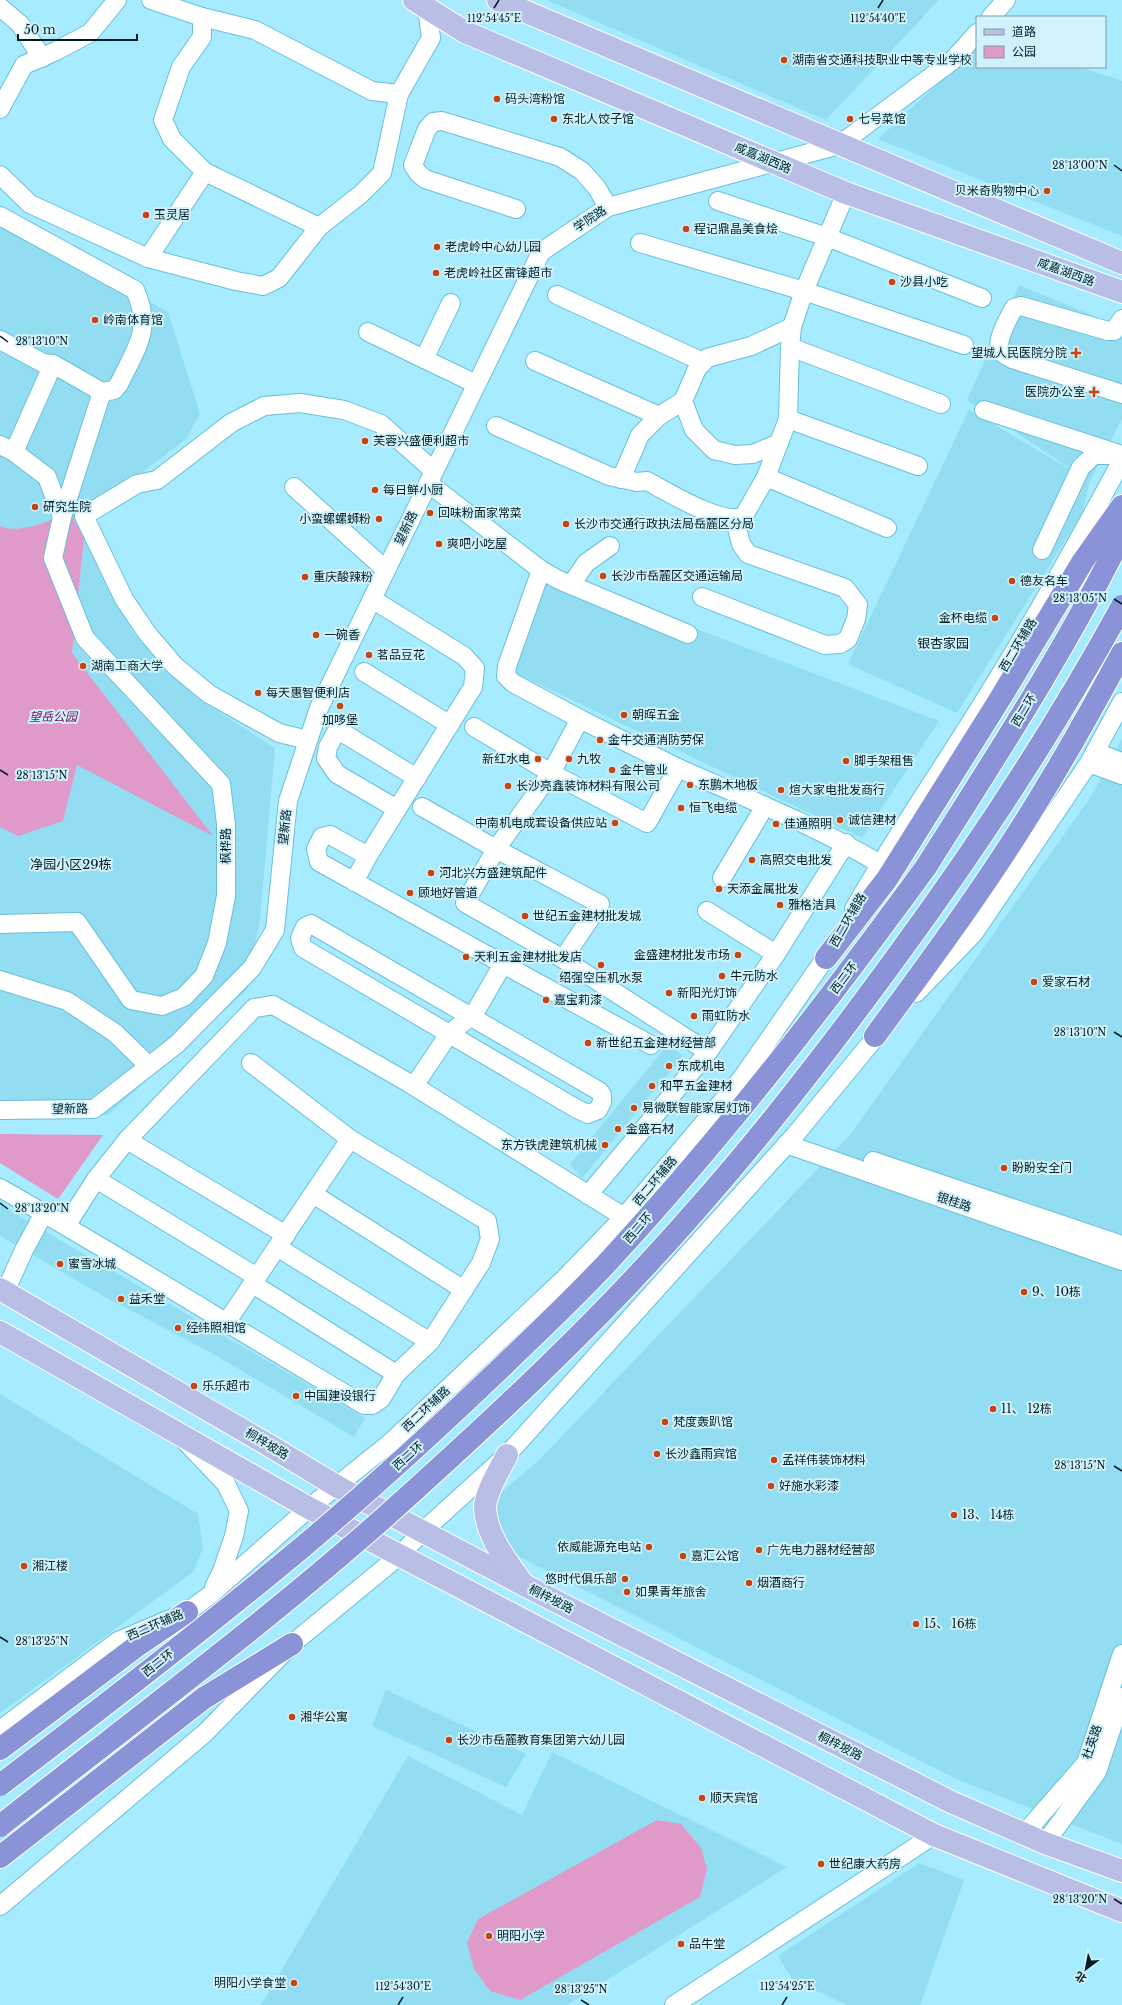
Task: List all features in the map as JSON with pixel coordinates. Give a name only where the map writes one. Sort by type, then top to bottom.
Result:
[{"type":"highway","points":[[826,958],[998,702],[1083,561],[1122,506]]},
{"type":"highway","name":"西二环","points":[[0,1785],[159,1663],[341,1514],[437,1430],[542,1329],[616,1253],[690,1169],[817,1014],[926,867],[1008,737],[1078,620],[1122,535]]},
{"type":"highway","points":[[0,1826],[301,1588],[383,1518],[545,1368],[698,1209],[846,1027],[949,885],[1051,729],[1122,606]]},
{"type":"highway","points":[[875,1036],[956,924],[1019,832],[1063,759],[1122,653]]},
{"type":"highway","points":[[0,1748],[137,1646],[187,1612]]},
{"type":"highway","points":[[0,1857],[204,1698],[292,1644]]},
{"type":"main road","points":[[498,0],[1122,263]]},
{"type":"main road","name":"咸嘉湖西路","points":[[421,4],[465,32],[846,193],[1122,292]]},
{"type":"main road","name":"桐梓坡路","points":[[2,1291],[266,1443],[338,1487],[522,1584],[951,1802],[1045,1844],[1122,1871]]},
{"type":"main road","points":[[0,1332],[309,1508],[934,1835],[1122,1911]]},
{"type":"main road","points":[[507,1455],[492,1484],[484,1508],[492,1538],[522,1584]]},
{"type":"street","points":[[0,109],[24,65],[42,58],[90,33],[117,0]]},
{"type":"street","points":[[992,16],[1006,0]]},
{"type":"street","points":[[154,1],[202,17],[255,30],[372,91],[399,94]]},
{"type":"street","points":[[0,175],[30,204],[148,258],[236,281],[263,286],[279,278],[319,227],[361,194],[382,172],[399,94],[431,38],[421,4]]},
{"type":"street","points":[[0,6],[20,24],[42,58]]},
{"type":"street","points":[[202,17],[202,37],[181,67],[163,120],[172,139],[205,172],[319,227]]},
{"type":"street","points":[[839,145],[952,61],[976,34]]},
{"type":"street","points":[[516,209],[425,179],[413,165],[427,129],[434,122],[442,121],[560,157],[582,171],[597,188],[608,207]]},
{"type":"street","name":"学院路","points":[[463,411],[541,252],[608,207],[839,145]]},
{"type":"street","points":[[148,258],[205,172]]},
{"type":"street","points":[[702,597],[825,645],[840,644],[848,639],[856,619],[858,605],[845,588],[748,554],[742,544],[737,528],[766,477],[788,419],[792,327],[804,291],[846,193]]},
{"type":"street","points":[[718,201],[827,237],[982,298]]},
{"type":"street","points":[[0,216],[135,290],[142,306],[143,332],[120,384],[114,390],[102,392],[53,364],[43,363],[0,340]]},
{"type":"street","points":[[640,243],[804,291],[964,345]]},
{"type":"street","points":[[557,295],[703,362]]},
{"type":"street","points":[[424,359],[451,303]]},
{"type":"street","points":[[1122,319],[1114,331],[1108,332],[1021,306],[1014,308],[1007,321],[1002,333],[1000,347],[1002,352],[1012,359],[1122,394]]},
{"type":"street","points":[[621,478],[640,435],[659,416],[683,401],[697,369],[707,358],[751,346],[792,327]]},
{"type":"street","points":[[368,332],[476,384]]},
{"type":"street","points":[[790,347],[941,404]]},
{"type":"street","points":[[535,361],[659,416]]},
{"type":"street","points":[[53,364],[7,449],[47,477],[62,518]]},
{"type":"street","points":[[62,518],[102,392]]},
{"type":"street","points":[[683,401],[694,430],[714,450],[735,455],[753,454],[779,443]]},
{"type":"street","points":[[308,740],[279,733],[209,694],[175,666],[147,634],[124,599],[84,516],[137,484],[157,480],[231,423],[264,406],[300,403],[344,410],[381,424],[431,477],[541,570],[571,585],[688,634]]},
{"type":"street","points":[[984,410],[1122,455]]},
{"type":"street","name":"望新路","points":[[0,1110],[94,1109],[177,1044],[252,968],[275,930],[288,801],[319,708],[463,411]]},
{"type":"street","points":[[788,419],[918,466]]},
{"type":"street","points":[[496,426],[609,476],[637,482],[647,481],[719,517],[736,519],[743,517]]},
{"type":"street","points":[[1042,550],[1081,466],[1094,455],[1122,455]]},
{"type":"street","name":"西二环辅路","points":[[884,871],[1061,574],[1122,460]]},
{"type":"street","points":[[766,477],[886,528]]},
{"type":"street","points":[[294,487],[386,570]]},
{"type":"street","name":"枫桦路","points":[[0,924],[77,922],[131,1000],[162,1006],[184,997],[204,976],[217,942],[226,896],[226,824],[221,784],[85,638],[53,558],[62,518]]},
{"type":"street","points":[[571,585],[586,563],[610,546]]},
{"type":"street","points":[[541,570],[507,666],[506,676],[513,683],[580,719],[678,768],[846,843],[884,871]]},
{"type":"street","points":[[354,882],[368,856],[473,687],[475,668],[464,656],[372,599]]},
{"type":"street","points":[[364,672],[450,725]]},
{"type":"street","points":[[0,1906],[205,1733],[292,1644],[399,1556],[422,1532],[507,1455],[791,1139],[875,1036],[974,933],[1092,758],[1122,702]]},
{"type":"street","points":[[580,719],[551,773],[496,849],[465,903],[563,960],[708,1052]]},
{"type":"street","points":[[474,727],[551,773],[646,823],[678,768]]},
{"type":"street","points":[[397,809],[337,774],[326,758],[328,747],[335,734],[344,733],[417,778]]},
{"type":"street","points":[[1092,758],[1122,762]]},
{"type":"street","points":[[1092,758],[1122,775]]},
{"type":"street","points":[[722,878],[765,806]]},
{"type":"street","points":[[422,807],[496,849],[600,904],[563,960]]},
{"type":"street","points":[[368,856],[330,834],[322,837],[316,849],[319,862],[651,1045]]},
{"type":"street","points":[[588,1195],[708,1052],[776,954],[846,843]]},
{"type":"street","points":[[707,911],[776,954]]},
{"type":"street","points":[[311,924],[472,1016],[599,1091],[602,1095],[602,1102],[598,1110],[588,1114],[576,1109],[448,1034],[303,948],[300,938],[305,927],[311,924]]},
{"type":"street","name":"西二环辅路","points":[[1,1728],[118,1641],[187,1612],[210,1595],[309,1508],[338,1487],[408,1426],[565,1278],[624,1217],[742,1078],[826,958]]},
{"type":"street","points":[[414,1086],[448,1034],[472,1016],[503,964]]},
{"type":"street","points":[[0,980],[67,1002],[114,1032],[149,1066]]},
{"type":"street","points":[[66,1226],[96,1179],[127,1140],[254,1008],[273,1005],[414,1086],[624,1217]]},
{"type":"street","points":[[0,1188],[364,1405],[372,1405],[381,1398],[396,1374],[430,1342],[481,1263],[490,1239],[487,1221],[350,1139],[251,1063]]},
{"type":"street","points":[[226,1323],[350,1139]]},
{"type":"street","name":"银桂路","points":[[791,1139],[1122,1245]]},
{"type":"street","name":"银桂路","points":[[791,1139],[1122,1261]]},
{"type":"street","points":[[127,1140],[282,1241],[430,1342]]},
{"type":"street","points":[[96,1179],[396,1374]]},
{"type":"street","points":[[313,1194],[464,1290]]},
{"type":"street","points":[[2,1291],[44,1213]]},
{"type":"street","points":[[175,1432],[226,1484],[239,1511],[234,1536],[222,1571],[210,1595]]},
{"type":"street","name":"杜英路","points":[[1024,1834],[1086,1763],[1122,1654]]},
{"type":"street","name":"杜英路","points":[[1045,1844],[1096,1772],[1122,1697]]},
{"type":"street","points":[[674,2005],[934,1835]]},
{"type":"shaded area","name":"湖南省交通科技职业中等专业学校","points":[[546,0],[939,0],[826,120]]},
{"type":"shaded area","points":[[976,49],[976,68],[1083,68],[1122,81],[1122,236],[878,139]]},
{"type":"shaded area","name":"湖南工商大学","points":[[0,218],[168,312],[200,414],[186,439],[96,508],[82,535],[134,634],[197,698],[275,748],[260,919],[247,990],[108,1115],[0,1116]]},
{"type":"shaded area","points":[[1019,285],[1122,328],[1122,419],[1090,481],[1082,514],[957,713],[848,664],[969,410],[1080,475],[967,400]]},
{"type":"shaded area","points":[[541,570],[939,721],[862,838],[509,670]]},
{"type":"shaded area","points":[[1122,739],[1122,1844],[956,1779],[492,1543],[474,1516],[538,1461],[850,1135],[1090,798]]},
{"type":"shaded area","points":[[669,1043],[683,1056],[582,1178],[570,1164]]},
{"type":"shaded area","points":[[0,1205],[365,1418],[354,1437],[210,1352],[107,1298],[0,1236]]},
{"type":"shaded area","points":[[0,1394],[198,1514],[203,1548],[193,1572],[0,1713]]},
{"type":"shaded area","name":"长沙市岳麓教育集团第六幼儿园","points":[[386,1690],[526,1754],[506,1787],[372,1726]]},
{"type":"shaded area","name":"明阳小学","points":[[552,1752],[787,1867],[567,2005],[261,2005],[408,1756],[522,1815]]},
{"type":"shaded area","points":[[919,1863],[964,1880],[920,2005],[847,2005],[793,1980],[778,1956]]},
{"type":"green space","name":"望岳公园","points":[[70,512],[84,538],[72,653],[213,836],[77,765],[63,821],[18,836],[0,827],[0,526],[17,529],[26,528]]},
{"type":"green space","points":[[0,1134],[103,1135],[58,1199],[0,1163]]},
{"type":"green space","points":[[657,1820],[681,1824],[701,1848],[707,1869],[700,1897],[520,2000],[490,1991],[474,1969],[467,1943],[478,1919]]},
{"type":"place","name":"湖南省交通科技职业中等专业学校","points":[[784,60]]},
{"type":"place","name":"码头湾粉馆","points":[[497,99]]},
{"type":"place","name":"东北人饺子馆","points":[[554,119]]},
{"type":"place","name":"七号菜馆","points":[[850,119]]},
{"type":"place","name":"贝米奇购物中心","points":[[1047,191]]},
{"type":"place","name":"玉灵居","points":[[146,215]]},
{"type":"place","name":"程记鼎晶美食烩","points":[[686,229]]},
{"type":"place","name":"老虎岭中心幼儿园","points":[[437,247]]},
{"type":"place","name":"老虎岭社区雷锋超市","points":[[436,273]]},
{"type":"place","name":"沙县小吃","points":[[892,282]]},
{"type":"place","name":"岭南体育馆","points":[[95,320]]},
{"type":"place","name":"望城人民医院分院","points":[[1076,353]]},
{"type":"place","name":"医院办公室","points":[[1094,392]]},
{"type":"place","name":"芙蓉兴盛便利超市","points":[[365,441]]},
{"type":"place","name":"每日鲜小厨","points":[[375,490]]},
{"type":"place","name":"研究生院","points":[[35,507]]},
{"type":"place","name":"回味粉面家常菜","points":[[430,513]]},
{"type":"place","name":"小蛮螺螺蛳粉","points":[[379,519]]},
{"type":"place","name":"长沙市交通行政执法局岳麓区分局","points":[[566,524]]},
{"type":"place","name":"爽吧小吃屋","points":[[439,544]]},
{"type":"place","name":"长沙市岳麓区交通运输局","points":[[603,576]]},
{"type":"place","name":"重庆酸辣粉","points":[[305,577]]},
{"type":"place","name":"德友名车","points":[[1012,581]]},
{"type":"place","name":"金杯电缆","points":[[995,618]]},
{"type":"place","name":"一碗香","points":[[316,635]]},
{"type":"place","name":"茗品豆花","points":[[369,655]]},
{"type":"place","name":"湖南工商大学","points":[[83,666]]},
{"type":"place","name":"每天惠智便利店","points":[[258,693]]},
{"type":"place","name":"加哆堡","points":[[340,706]]},
{"type":"place","name":"朝晖五金","points":[[624,715]]},
{"type":"place","name":"金牛交通消防劳保","points":[[600,740]]},
{"type":"place","name":"新红水电","points":[[538,759]]},
{"type":"place","name":"九牧","points":[[569,759]]},
{"type":"place","name":"脚手架租售","points":[[846,761]]},
{"type":"place","name":"金牛管业","points":[[612,770]]},
{"type":"place","name":"东鹏木地板","points":[[690,785]]},
{"type":"place","name":"长沙亮鑫装饰材料有限公司","points":[[508,786]]},
{"type":"place","name":"煊大家电批发商行","points":[[781,790]]},
{"type":"place","name":"恒飞电缆","points":[[681,808]]},
{"type":"place","name":"诚信建材","points":[[840,820]]},
{"type":"place","name":"中南机电成套设备供应站","points":[[615,823]]},
{"type":"place","name":"佳通照明","points":[[776,824]]},
{"type":"place","name":"高照交电批发","points":[[752,860]]},
{"type":"place","name":"河北兴方盛建筑配件","points":[[431,873]]},
{"type":"place","name":"天添金属批发","points":[[719,889]]},
{"type":"place","name":"顾地好管道","points":[[410,893]]},
{"type":"place","name":"雅格洁具","points":[[780,905]]},
{"type":"place","name":"世纪五金建材批发城","points":[[525,916]]},
{"type":"place","name":"金盛建材批发市场","points":[[738,955]]},
{"type":"place","name":"天利五金建材批发店","points":[[466,957]]},
{"type":"place","name":"绍强空压机水泵","points":[[601,965]]},
{"type":"place","name":"牛元防水","points":[[722,976]]},
{"type":"place","name":"爱家石材","points":[[1034,982]]},
{"type":"place","name":"新阳光灯饰","points":[[669,993]]},
{"type":"place","name":"嘉宝莉漆","points":[[546,1000]]},
{"type":"place","name":"雨虹防水","points":[[694,1016]]},
{"type":"place","name":"新世纪五金建材经营部","points":[[588,1043]]},
{"type":"place","name":"东成机电","points":[[669,1066]]},
{"type":"place","name":"和平五金建材","points":[[652,1086]]},
{"type":"place","name":"易微联智能家居灯饰","points":[[634,1108]]},
{"type":"place","name":"金盛石材","points":[[618,1129]]},
{"type":"place","name":"东方铁虎建筑机械","points":[[605,1145]]},
{"type":"place","name":"盼盼安全门","points":[[1004,1168]]},
{"type":"place","name":"蜜雪冰城","points":[[60,1264]]},
{"type":"place","name":"9、 10栋","points":[[1024,1292]]},
{"type":"place","name":"益禾堂","points":[[121,1299]]},
{"type":"place","name":"经纬照相馆","points":[[178,1328]]},
{"type":"place","name":"乐乐超市","points":[[194,1386]]},
{"type":"place","name":"中国建设银行","points":[[296,1396]]},
{"type":"place","name":"11、 12栋","points":[[993,1409]]},
{"type":"place","name":"梵度轰趴馆","points":[[665,1422]]},
{"type":"place","name":"长沙鑫雨宾馆","points":[[657,1454]]},
{"type":"place","name":"孟祥伟装饰材料","points":[[774,1460]]},
{"type":"place","name":"好施水彩漆","points":[[771,1486]]},
{"type":"place","name":"13、 14栋","points":[[954,1515]]},
{"type":"place","name":"依威能源充电站","points":[[649,1547]]},
{"type":"place","name":"广先电力器材经营部","points":[[759,1550]]},
{"type":"place","name":"嘉汇公馆","points":[[683,1556]]},
{"type":"place","name":"湘江楼","points":[[24,1566]]},
{"type":"place","name":"悠时代俱乐部","points":[[625,1579]]},
{"type":"place","name":"烟酒商行","points":[[749,1583]]},
{"type":"place","name":"如果青年旅舍","points":[[627,1592]]},
{"type":"place","name":"15、 16栋","points":[[916,1624]]},
{"type":"place","name":"湘华公寓","points":[[292,1717]]},
{"type":"place","name":"长沙市岳麓教育集团第六幼儿园","points":[[449,1740]]},
{"type":"place","name":"顺天宾馆","points":[[702,1798]]},
{"type":"place","name":"世纪康大药房","points":[[821,1864]]},
{"type":"place","name":"明阳小学","points":[[489,1936]]},
{"type":"place","name":"品牛堂","points":[[681,1944]]},
{"type":"place","name":"明阳小学食堂","points":[[294,1983]]},
{"type":"district","name":"银杏家园","points":[[943,643]]},
{"type":"district","name":"净园小区29栋","points":[[71,864]]}]
